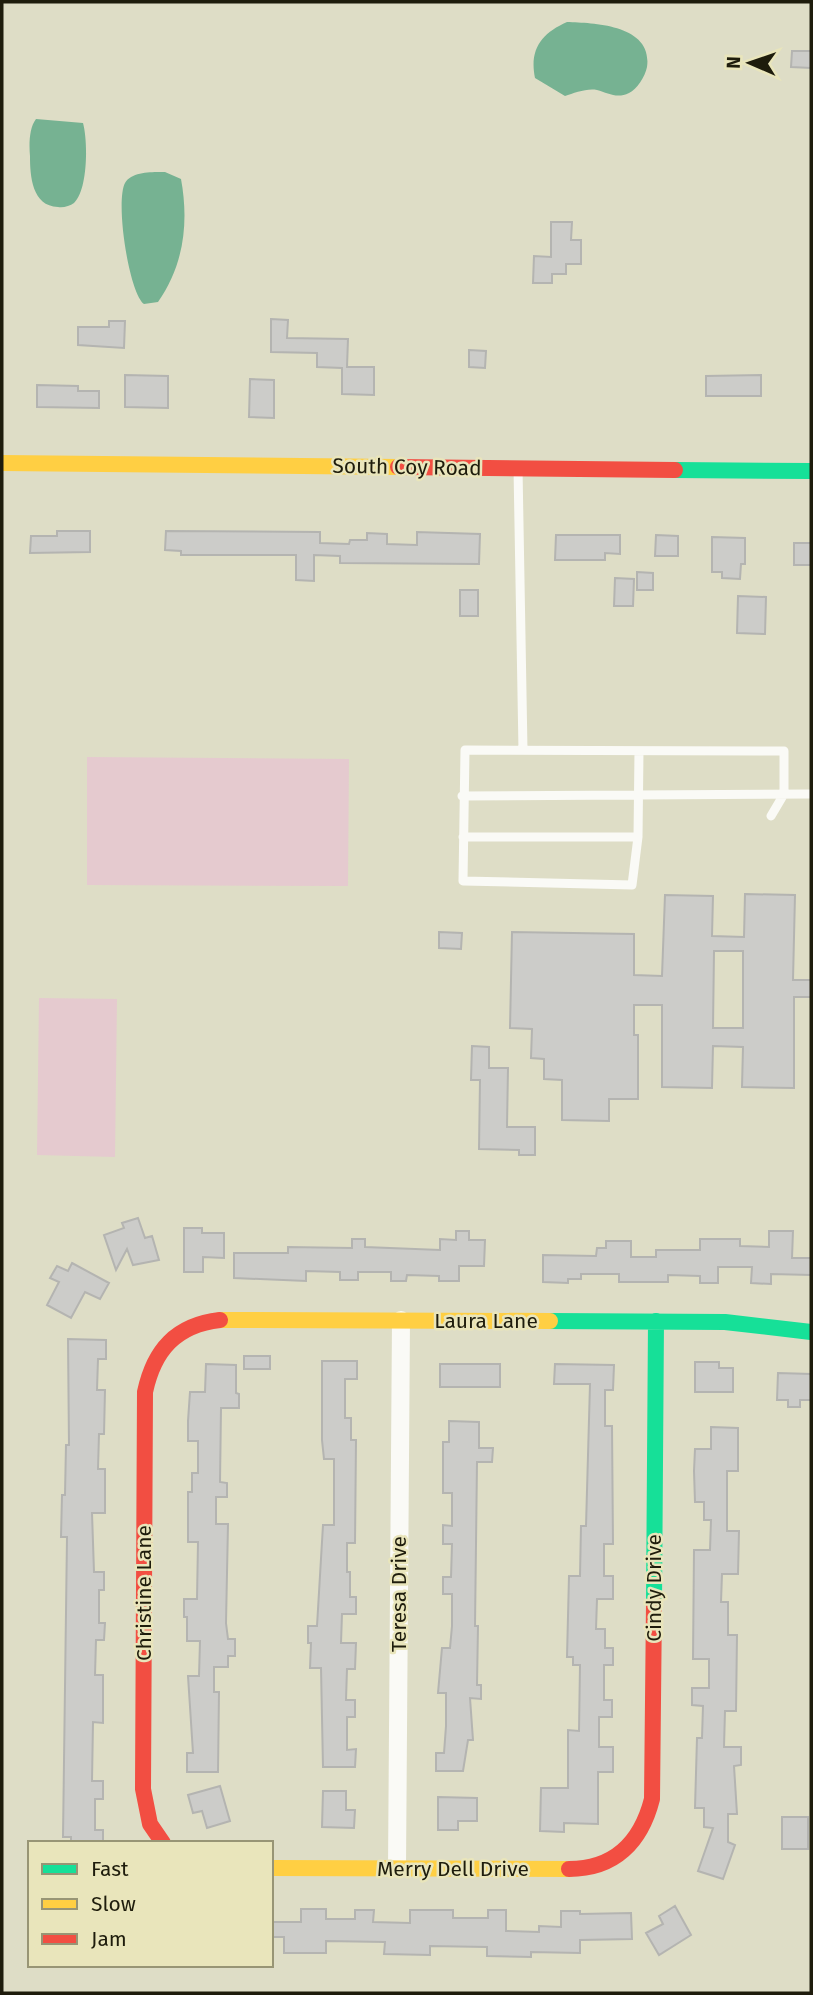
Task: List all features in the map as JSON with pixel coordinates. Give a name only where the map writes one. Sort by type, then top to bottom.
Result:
[{"type":"street","name":"South Coy Road","points":[[2,463],[811,471]]},
{"type":"street","name":"Laura Lane","points":[[166,1343],[184,1329],[205,1320],[656,1321],[750,1323],[811,1332]]},
{"type":"street","name":"Teresa Drive","points":[[397,1868],[401,1320]]},
{"type":"street","name":"Cindy Drive","points":[[628,1849],[645,1826],[652,1800],[656,1321]]},
{"type":"street","name":"Christine Lane","points":[[162,1841],[150,1824],[143,1789],[145,1406],[152,1363],[166,1343]]},
{"type":"street","name":"Merry Dell Drive","points":[[273,1868],[593,1868],[604,1865],[628,1849]]},
{"type":"lane","points":[[519,468],[523,750]]},
{"type":"lane","points":[[639,751],[638,837],[632,884],[463,881],[462,796],[465,750],[784,751],[784,794],[771,816]]},
{"type":"lane","points":[[462,796],[811,794]]},
{"type":"lane","points":[[463,837],[638,837]]},
{"type":"shaded area","points":[[567,22],[620,29],[641,42],[646,53],[647,67],[643,79],[635,89],[620,95],[593,90],[565,96],[535,78],[534,59],[539,43],[551,31]]},
{"type":"shaded area","points":[[36,119],[83,123],[86,141],[84,177],[79,197],[68,206],[49,205],[34,189],[30,142]]},
{"type":"shaded area","points":[[165,172],[181,179],[184,211],[182,243],[167,288],[158,302],[144,304],[133,283],[125,246],[122,193],[125,183],[133,176]]},
{"type":"shaded area","points":[[87,757],[349,759],[348,886],[87,885]]},
{"type":"shaded area","points":[[39,998],[117,999],[115,1157],[37,1155]]},
{"type":"building","points":[[792,51],[811,51],[811,68],[791,67]]},
{"type":"building","points":[[551,222],[572,222],[571,240],[581,240],[581,264],[566,264],[566,274],[552,274],[552,283],[533,283],[534,256],[551,257]]},
{"type":"building","points":[[271,319],[288,320],[287,338],[348,339],[347,367],[374,367],[374,395],[342,394],[342,368],[317,367],[317,353],[271,352]]},
{"type":"building","points":[[109,321],[125,321],[124,348],[78,345],[78,327],[109,327]]},
{"type":"building","points":[[469,350],[486,351],[485,368],[469,367]]},
{"type":"building","points":[[125,375],[168,376],[168,408],[125,407]]},
{"type":"building","points":[[761,375],[761,396],[706,396],[706,376]]},
{"type":"building","points":[[250,379],[274,380],[274,418],[249,417]]},
{"type":"building","points":[[37,385],[78,386],[78,391],[99,391],[99,408],[37,407]]},
{"type":"building","points":[[57,531],[90,531],[90,552],[30,553],[31,536],[57,536]]},
{"type":"building","points":[[166,531],[320,532],[320,543],[349,544],[350,540],[367,540],[367,533],[387,534],[387,544],[417,545],[417,532],[480,534],[479,564],[340,563],[340,556],[314,555],[314,581],[296,580],[296,555],[181,555],[181,551],[165,550]]},
{"type":"building","points":[[556,535],[620,535],[620,554],[605,553],[605,560],[555,560]]},
{"type":"building","points":[[656,535],[678,536],[678,556],[655,556]]},
{"type":"building","points":[[712,537],[745,538],[745,564],[741,564],[740,579],[722,578],[722,572],[712,572]]},
{"type":"building","points":[[794,543],[811,543],[811,565],[794,565]]},
{"type":"building","points":[[637,572],[653,573],[653,590],[637,590]]},
{"type":"building","points":[[615,578],[634,579],[633,606],[614,606]]},
{"type":"building","points":[[460,590],[478,590],[478,616],[460,616]]},
{"type":"building","points":[[738,596],[766,597],[765,634],[737,633]]},
{"type":"building","points":[[745,894],[795,895],[793,980],[811,980],[811,997],[794,997],[794,1088],[742,1087],[743,1047],[713,1046],[712,1088],[662,1087],[662,1005],[634,1005],[634,1035],[638,1035],[638,1099],[609,1099],[609,1121],[562,1120],[562,1080],[544,1079],[544,1059],[531,1058],[532,1029],[510,1028],[512,932],[634,934],[634,975],[662,976],[665,895],[713,896],[712,936],[744,937]],"holes":[[[714,951],[743,951],[743,1028],[713,1028]]]},
{"type":"building","points":[[439,932],[462,933],[461,949],[439,948]]},
{"type":"building","points":[[472,1046],[489,1047],[489,1068],[508,1068],[507,1127],[535,1127],[535,1155],[519,1155],[519,1150],[479,1149],[480,1080],[471,1080]]},
{"type":"building","points":[[138,1218],[145,1238],[152,1236],[159,1260],[133,1265],[127,1249],[116,1270],[104,1235],[124,1228],[122,1223]]},
{"type":"building","points":[[184,1228],[202,1228],[202,1233],[224,1233],[224,1258],[203,1257],[203,1272],[184,1272]]},
{"type":"building","points":[[456,1231],[469,1231],[469,1240],[485,1240],[484,1266],[459,1266],[459,1281],[439,1281],[439,1276],[407,1275],[406,1281],[391,1281],[391,1272],[358,1272],[358,1280],[340,1280],[340,1272],[306,1271],[306,1281],[234,1278],[234,1253],[288,1253],[288,1247],[352,1248],[352,1239],[365,1239],[365,1247],[440,1250],[440,1239],[456,1240]]},
{"type":"building","points":[[769,1231],[793,1231],[792,1258],[811,1258],[811,1275],[771,1274],[771,1284],[751,1283],[752,1267],[718,1267],[718,1283],[700,1283],[700,1276],[668,1275],[668,1282],[619,1282],[619,1274],[581,1274],[581,1279],[568,1279],[568,1283],[543,1282],[543,1255],[596,1256],[597,1248],[606,1248],[606,1241],[631,1241],[631,1257],[656,1257],[656,1250],[700,1250],[700,1239],[740,1239],[740,1246],[769,1247]]},
{"type":"building","points":[[72,1263],[109,1283],[100,1299],[85,1292],[71,1318],[47,1305],[59,1282],[50,1278],[57,1266],[68,1271]]},
{"type":"building","points":[[68,1339],[106,1340],[106,1359],[98,1359],[97,1390],[105,1390],[104,1434],[99,1434],[98,1469],[105,1469],[105,1513],[92,1513],[94,1572],[104,1572],[104,1590],[99,1590],[99,1623],[105,1623],[104,1640],[96,1640],[95,1675],[103,1675],[103,1723],[93,1722],[92,1781],[103,1781],[103,1799],[95,1799],[95,1830],[103,1830],[103,1841],[71,1841],[71,1837],[63,1837],[67,1537],[61,1537],[66,1445],[69,1445]]},
{"type":"building","points":[[244,1356],[270,1356],[270,1369],[244,1369]]},
{"type":"building","points":[[322,1361],[357,1361],[357,1379],[345,1379],[345,1418],[351,1418],[351,1440],[356,1440],[355,1543],[347,1543],[347,1572],[350,1572],[350,1597],[356,1597],[356,1614],[342,1614],[341,1643],[356,1643],[355,1669],[347,1669],[346,1700],[355,1700],[355,1717],[347,1717],[347,1750],[356,1749],[355,1767],[323,1767],[321,1668],[310,1668],[311,1643],[308,1643],[308,1626],[317,1626],[323,1525],[334,1525],[334,1459],[324,1459],[322,1440]]},
{"type":"building","points":[[695,1362],[719,1362],[719,1368],[733,1368],[733,1392],[695,1392]]},
{"type":"building","points":[[206,1364],[236,1365],[236,1393],[239,1394],[239,1408],[221,1408],[220,1482],[227,1483],[227,1497],[216,1497],[216,1524],[228,1524],[226,1623],[228,1639],[235,1639],[235,1656],[228,1656],[228,1667],[214,1667],[214,1692],[219,1692],[218,1772],[187,1772],[187,1753],[193,1753],[188,1676],[199,1676],[200,1641],[187,1641],[187,1617],[184,1617],[184,1599],[197,1599],[198,1542],[188,1542],[188,1492],[192,1492],[192,1473],[198,1473],[198,1441],[188,1441],[188,1421],[190,1392],[205,1392]]},
{"type":"building","points":[[440,1364],[500,1364],[500,1387],[440,1387]]},
{"type":"building","points":[[555,1364],[614,1365],[613,1390],[605,1390],[605,1426],[612,1426],[613,1544],[604,1544],[604,1576],[613,1576],[613,1599],[597,1599],[596,1629],[605,1629],[605,1648],[613,1648],[613,1665],[604,1665],[604,1700],[612,1700],[612,1717],[599,1717],[599,1747],[613,1747],[613,1772],[598,1772],[598,1824],[564,1823],[564,1832],[540,1831],[541,1788],[568,1788],[568,1730],[579,1731],[580,1665],[573,1665],[573,1657],[567,1657],[569,1576],[580,1576],[581,1526],[586,1526],[590,1384],[554,1384]]},
{"type":"building","points":[[778,1373],[811,1374],[811,1400],[800,1400],[800,1407],[788,1407],[788,1400],[777,1400]]},
{"type":"building","points":[[449,1421],[479,1422],[479,1448],[493,1448],[492,1462],[477,1462],[475,1626],[478,1626],[477,1685],[481,1685],[481,1699],[470,1698],[473,1740],[468,1740],[463,1771],[436,1771],[436,1753],[444,1753],[446,1726],[446,1693],[438,1693],[442,1648],[450,1648],[452,1626],[452,1594],[443,1594],[443,1577],[451,1577],[452,1544],[443,1544],[443,1525],[452,1526],[452,1493],[443,1493],[443,1442],[449,1442]]},
{"type":"building","points":[[711,1427],[738,1428],[738,1471],[727,1471],[727,1531],[739,1531],[738,1574],[722,1574],[721,1602],[728,1602],[728,1635],[737,1635],[736,1711],[725,1711],[724,1747],[741,1747],[741,1765],[734,1766],[737,1814],[728,1814],[728,1842],[735,1845],[723,1879],[698,1871],[713,1828],[704,1827],[704,1808],[695,1808],[697,1738],[702,1738],[703,1706],[692,1705],[692,1688],[709,1688],[709,1659],[693,1659],[694,1550],[710,1550],[711,1520],[704,1520],[704,1502],[695,1502],[694,1471],[695,1449],[711,1449]]},
{"type":"building","points":[[220,1786],[230,1821],[207,1828],[202,1811],[193,1813],[188,1795]]},
{"type":"building","points":[[323,1791],[346,1791],[346,1810],[355,1810],[354,1828],[322,1827]]},
{"type":"building","points":[[438,1797],[477,1798],[477,1821],[458,1821],[458,1830],[438,1830]]},
{"type":"building","points":[[782,1817],[808,1817],[808,1849],[782,1849]]},
{"type":"building","points":[[675,1906],[691,1935],[659,1955],[646,1933],[663,1924],[659,1916]]},
{"type":"building","points":[[301,1909],[326,1909],[326,1919],[355,1919],[355,1910],[374,1910],[373,1922],[410,1923],[410,1910],[453,1910],[453,1918],[488,1918],[488,1910],[506,1910],[506,1931],[539,1932],[539,1926],[561,1927],[561,1911],[580,1911],[580,1914],[631,1913],[632,1939],[580,1940],[580,1953],[531,1952],[531,1957],[487,1956],[487,1947],[430,1946],[430,1955],[384,1954],[385,1942],[326,1941],[326,1953],[284,1953],[284,1937],[273,1937],[273,1922],[301,1922]]},
{"type":"traffic: fast","points":[[675,470],[811,471]]},
{"type":"traffic: fast","points":[[550,1321],[725,1322],[811,1332]]},
{"type":"traffic: fast","points":[[654,1603],[656,1321]]},
{"type":"traffic: slow","points":[[2,463],[398,467]]},
{"type":"traffic: slow","points":[[220,1320],[550,1321]]},
{"type":"traffic: slow","points":[[273,1868],[569,1869]]},
{"type":"traffic: jam","points":[[398,467],[675,470]]},
{"type":"traffic: jam","points":[[162,1841],[150,1824],[143,1789],[145,1392],[154,1364],[169,1342],[191,1327],[220,1320]]},
{"type":"traffic: jam","points":[[569,1869],[600,1864],[624,1850],[641,1828],[652,1799],[654,1603]]}]
